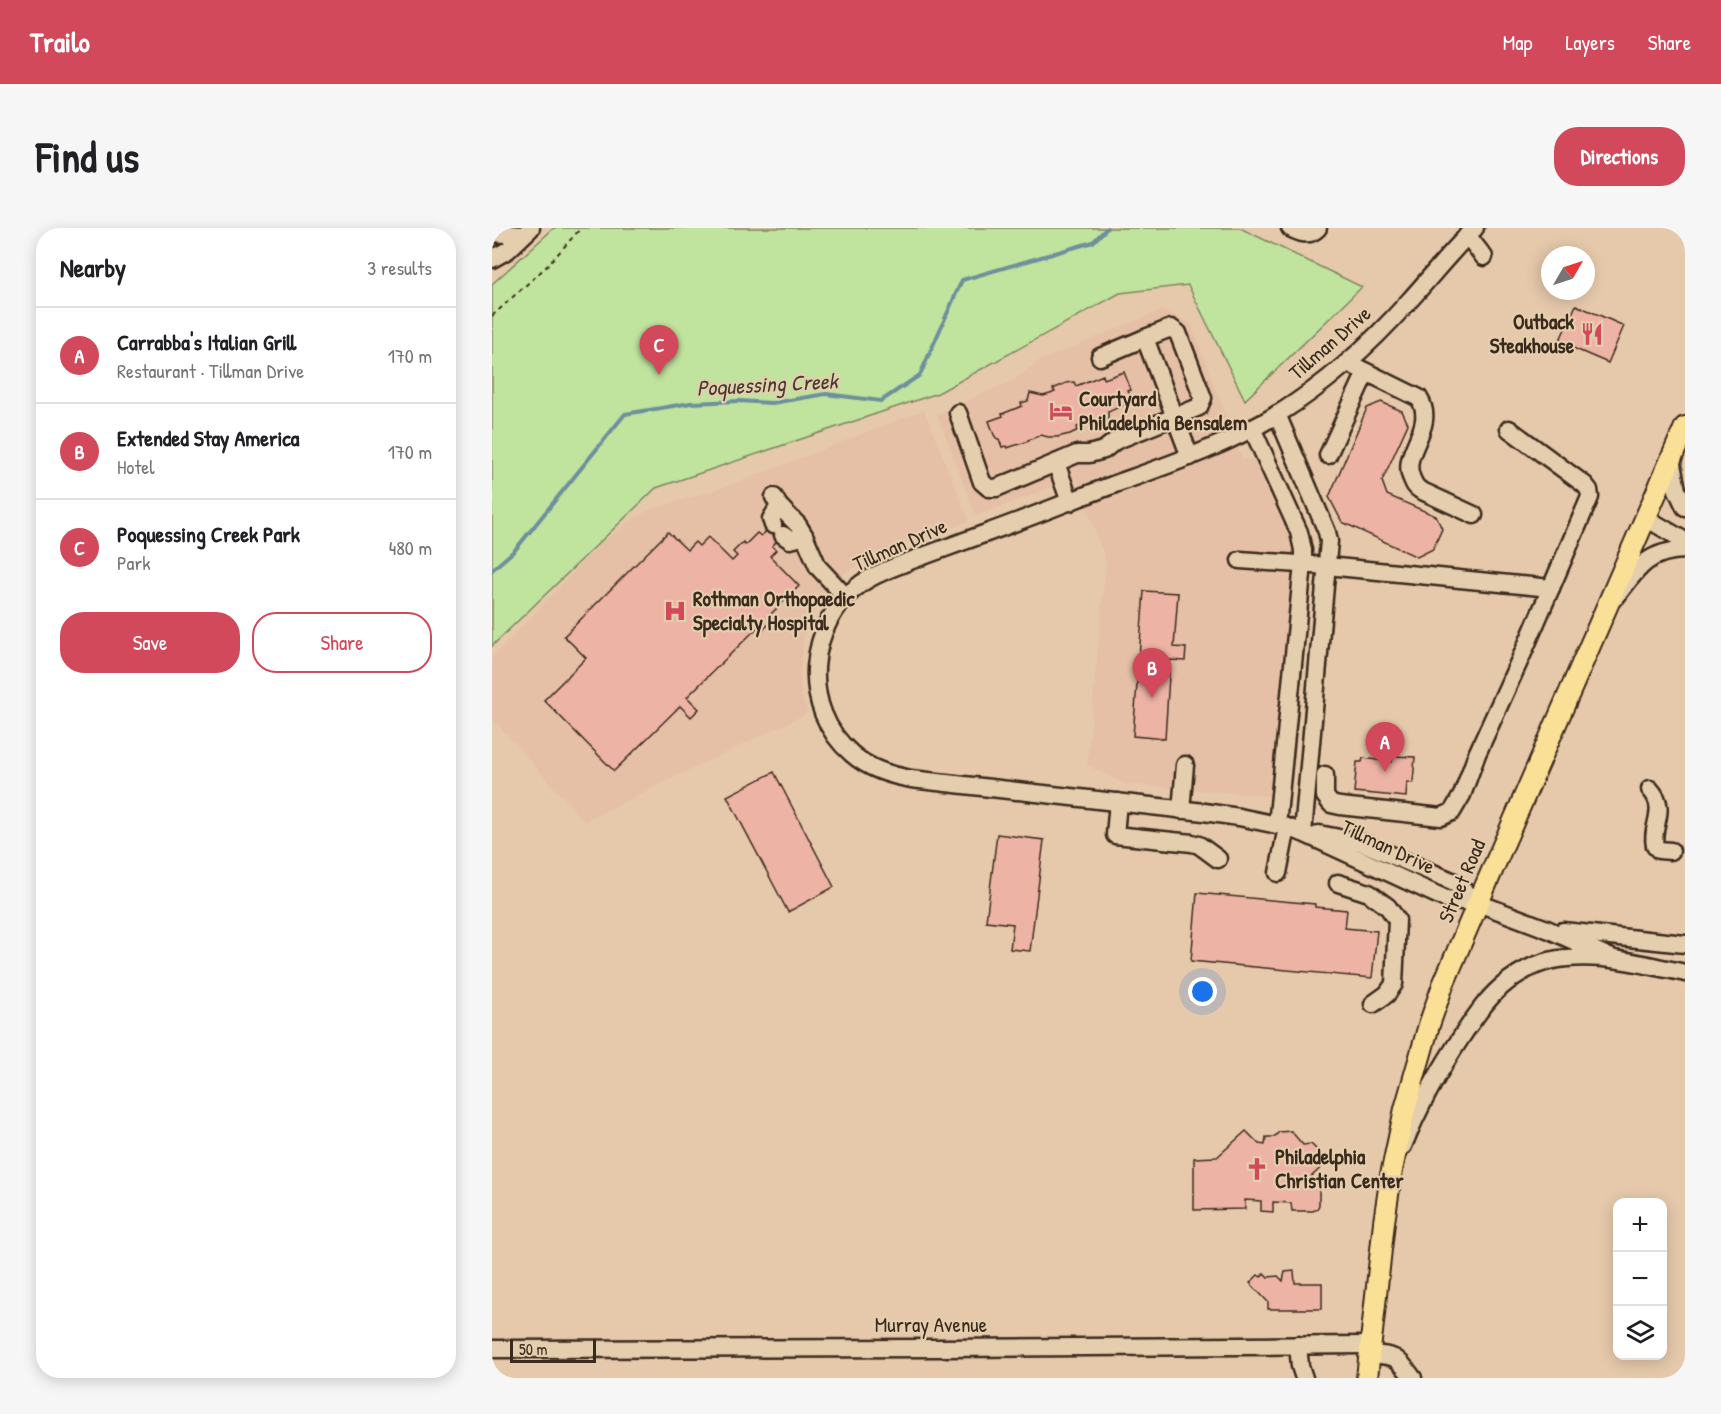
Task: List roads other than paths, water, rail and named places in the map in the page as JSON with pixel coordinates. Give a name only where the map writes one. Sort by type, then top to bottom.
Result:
[{"type":"main road","name":"Street Road","points":[[1367,1378],[1391,1175],[1405,1109],[1429,1024],[1478,903],[1685,427]]},
{"type":"street","points":[[1290,228],[1302,234],[1313,233],[1318,228]]},
{"type":"street","points":[[492,233],[527,232]]},
{"type":"street","points":[[492,259],[508,250],[527,232]]},
{"type":"street","points":[[1471,232],[1484,257]]},
{"type":"street","name":"Tillman Drive","points":[[1471,232],[1390,321],[1348,363],[1309,394],[1277,414],[1220,445],[883,572],[861,583],[845,596],[830,617],[817,652],[816,680],[821,707],[838,739],[857,758],[873,768],[892,775],[1239,817],[1360,842],[1452,881],[1478,903],[1547,929]]},
{"type":"street","points":[[958,413],[982,482],[989,489],[1077,454],[1104,450],[1115,441],[1199,407],[1203,398],[1178,333],[1171,328],[1101,357]]},
{"type":"street","points":[[1145,339],[1190,457]]},
{"type":"street","points":[[1348,363],[1419,398],[1422,403],[1424,423],[1408,467],[1416,488],[1474,515]]},
{"type":"street","points":[[1328,454],[1366,372]]},
{"type":"street","points":[[1277,414],[1327,531],[1329,541],[1316,773],[1303,832]]},
{"type":"street","points":[[1252,428],[1302,540],[1303,564],[1282,771],[1282,826],[1278,873]]},
{"type":"street","points":[[1316,773],[1325,796],[1331,804],[1441,817],[1452,812],[1462,795],[1590,497],[1586,484],[1509,429]]},
{"type":"street","points":[[1671,459],[1677,490],[1685,507]]},
{"type":"street","points":[[1056,463],[1070,502]]},
{"type":"street","points":[[1278,484],[1302,472]]},
{"type":"street","points":[[804,535],[790,540],[778,530],[771,519],[776,502],[798,525],[804,535],[818,567],[845,596]]},
{"type":"street","points":[[1646,518],[1685,529]]},
{"type":"street","points":[[1646,518],[1685,541]]},
{"type":"street","points":[[1606,609],[1635,572],[1647,561],[1657,555],[1685,550]]},
{"type":"street","points":[[1240,560],[1327,566],[1551,588]]},
{"type":"street","points":[[1181,810],[1185,765]]},
{"type":"street","points":[[1282,771],[1316,773]]},
{"type":"street","points":[[1650,789],[1656,796],[1659,808],[1653,838],[1655,846],[1659,850],[1671,851]]},
{"type":"street","points":[[1118,802],[1115,835],[1192,843],[1199,845],[1218,859]]},
{"type":"street","points":[[1338,883],[1369,893],[1388,907],[1397,920],[1394,984],[1387,994],[1373,1004]]},
{"type":"street","points":[[1547,929],[1685,944]]},
{"type":"street","points":[[1547,929],[1614,959]]},
{"type":"street","points":[[1391,1175],[1417,1112],[1454,1048],[1488,999],[1513,978],[1537,965],[1566,958],[1614,959],[1685,973]]},
{"type":"street","points":[[1298,1345],[1304,1378]]},
{"type":"street","name":"Murray Avenue","points":[[492,1349],[1298,1345],[1370,1349],[1399,1359],[1413,1378]]},
{"type":"waterway","name":"Poquessing Creek","points":[[492,570],[515,550],[625,414],[691,403],[739,401],[772,403],[826,394],[881,401],[920,375],[962,280],[1093,242],[1107,228]]},
{"type":"place","name":"Outback Steakhouse","points":[[1592,334]]},
{"type":"place","name":"Poquessing Creek Park","points":[[659,375]]},
{"type":"place","name":"Courtyard Philadelphia Bensalem","points":[[1061,411]]},
{"type":"place","name":"Rothman Orthopaedic Specialty Hospital","points":[[675,611]]},
{"type":"place","name":"Extended Stay America","points":[[1152,698]]},
{"type":"place","name":"Carrabba's Italian Grill","points":[[1385,772]]},
{"type":"place","name":"Philadelphia Christian Center","points":[[1257,1169]]}]
